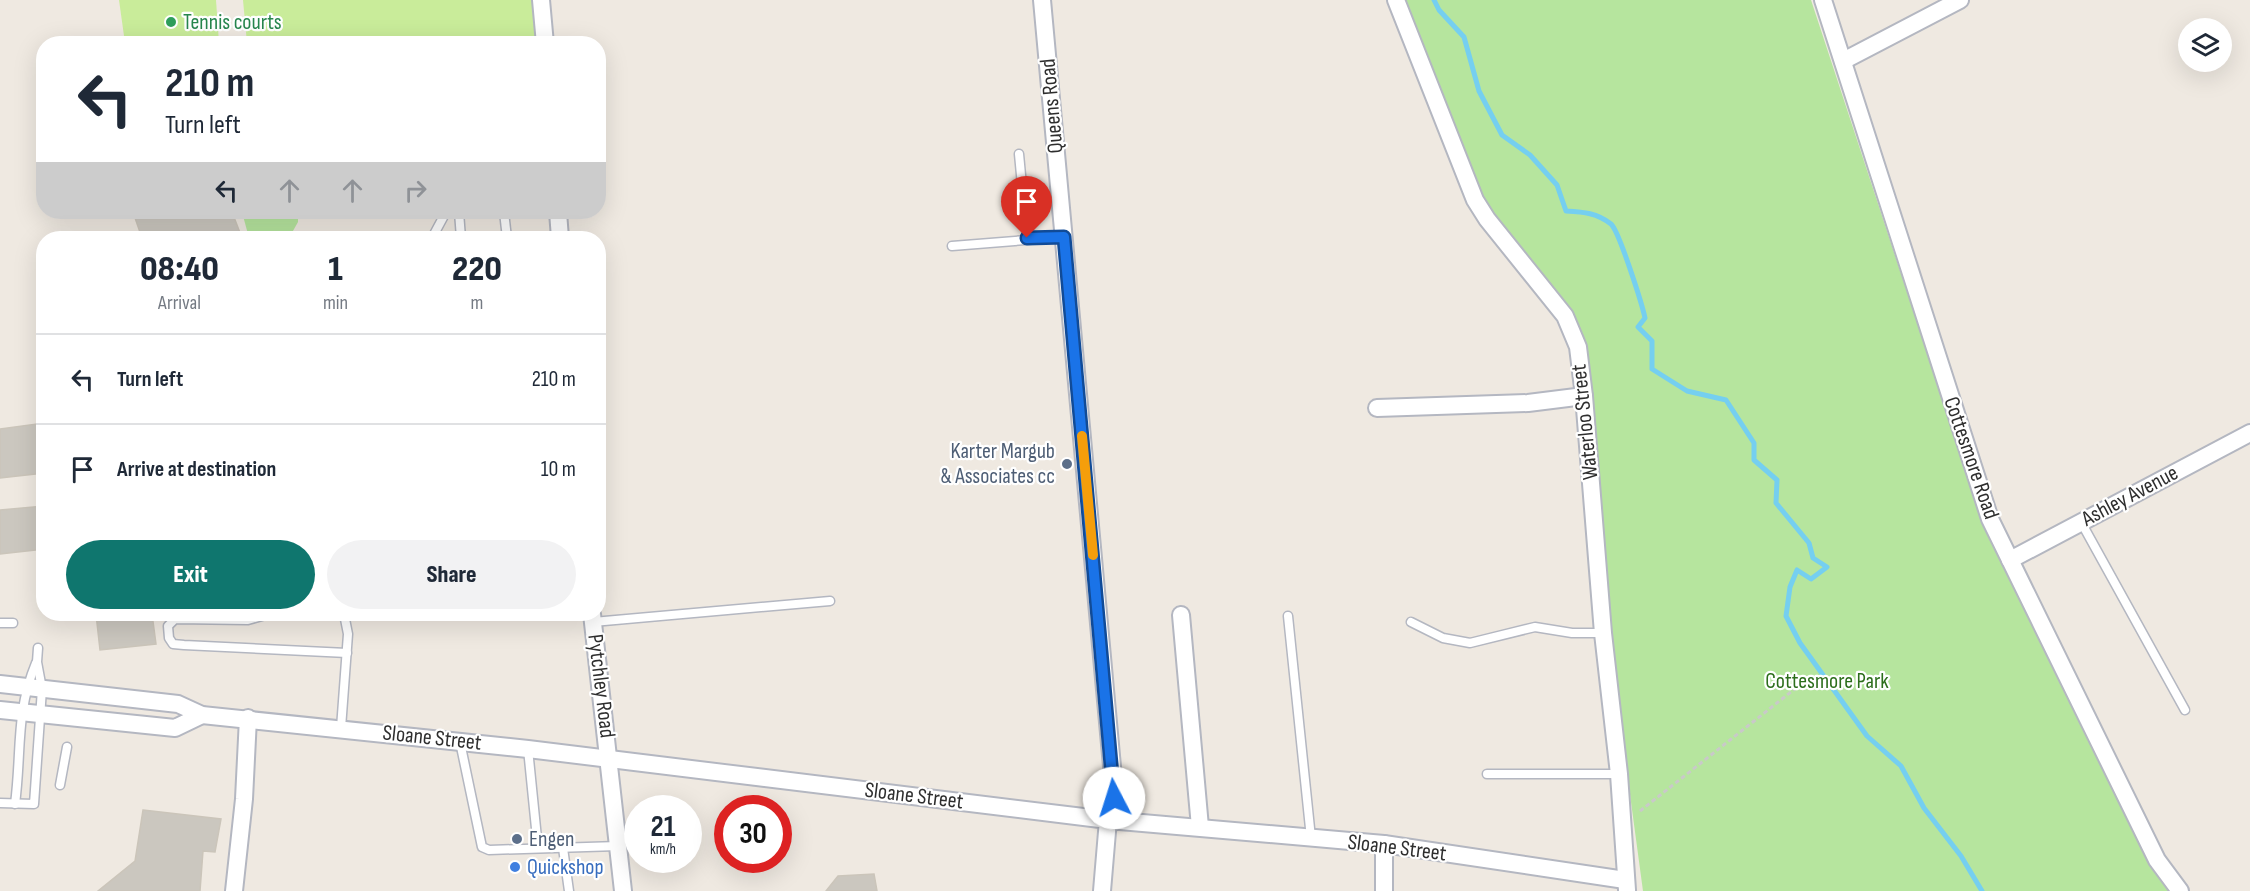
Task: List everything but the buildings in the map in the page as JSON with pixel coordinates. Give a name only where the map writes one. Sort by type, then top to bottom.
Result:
[{"type":"street","points":[[541,0],[543,36]]},
{"type":"street","name":"Queens Road","points":[[1042,0],[1112,821],[1102,891]]},
{"type":"street","name":"Waterloo Street","points":[[1395,0],[1476,200],[1487,219],[1546,290],[1572,330],[1578,346],[1603,633],[1619,774],[1626,885]]},
{"type":"street","name":"Cottesmore Road","points":[[1823,0],[1977,482],[2010,560],[2157,860],[2180,891]]},
{"type":"street","points":[[1843,61],[1960,0]]},
{"type":"street","points":[[1377,408],[1528,403],[1584,396]]},
{"type":"street","name":"Ashley Avenue","points":[[2010,560],[2250,433]]},
{"type":"street","points":[[1181,615],[1200,827]]},
{"type":"street","name":"Pytchley Road","points":[[593,621],[611,759],[623,891]]},
{"type":"street","name":"Sloane Street","points":[[0,684],[178,704],[202,715],[528,749],[1112,821],[1384,844],[1626,885]]},
{"type":"street","name":"Sloane Street","points":[[0,710],[175,728],[202,715]]},
{"type":"street","points":[[234,891],[244,799],[248,718]]},
{"type":"street","points":[[1384,844],[1384,891]]},
{"type":"lane","points":[[1018,154],[1027,238]]},
{"type":"lane","points":[[435,231],[441,219]]},
{"type":"lane","points":[[437,225],[437,231]]},
{"type":"lane","points":[[952,246],[1027,238],[1064,237]]},
{"type":"lane","points":[[2081,522],[2185,710]]},
{"type":"lane","points":[[606,617],[830,601]]},
{"type":"lane","points":[[1288,616],[1311,838]]},
{"type":"lane","points":[[173,621],[168,626],[169,638],[173,644],[347,653]]},
{"type":"lane","points":[[341,728],[348,634],[345,621]]},
{"type":"lane","points":[[1411,622],[1443,638],[1470,643],[1527,627],[1572,633],[1603,633]]},
{"type":"lane","points":[[0,623],[14,623]]},
{"type":"lane","points":[[0,803],[34,804],[40,714],[34,688],[38,648]]},
{"type":"lane","points":[[15,804],[20,712],[34,688],[37,662]]},
{"type":"lane","points":[[460,742],[482,847],[489,850],[619,846]]},
{"type":"lane","points":[[60,785],[67,747]]},
{"type":"lane","points":[[528,749],[538,848]]},
{"type":"lane","points":[[1487,774],[1619,774]]},
{"type":"lane","points":[[17,781],[34,783]]},
{"type":"lane","points":[[563,848],[569,891]]},
{"type":"path","points":[[1622,824],[1801,684]]},
{"type":"green space","name":"Tennis courts","points":[[119,0],[216,0],[219,36],[124,36]]},
{"type":"green space","points":[[243,0],[539,0],[543,36],[246,36]]},
{"type":"green space","name":"Cottesmore Park","points":[[1393,0],[1811,0],[1986,532],[2165,874],[2186,891],[1643,891],[1566,320],[1486,217]]},
{"type":"green space","points":[[244,219],[298,219],[293,231],[247,231]]},
{"type":"waterway","points":[[1434,0],[1439,10],[1464,37],[1479,91],[1502,135],[1530,155],[1557,185],[1566,211],[1595,215],[1606,220],[1615,229],[1645,318],[1638,327],[1652,341],[1652,369],[1687,391],[1726,400],[1754,443],[1754,460],[1777,480],[1776,503],[1809,543],[1813,558],[1827,567],[1811,579],[1797,570],[1790,587],[1786,616],[1800,643],[1867,736],[1901,766],[1924,808],[1961,856],[1982,891]]},
{"type":"slow traffic","points":[[1082,436],[1093,555]]},
{"type":"place","name":"Tennis courts","points":[[171,22]]},
{"type":"place","name":"Karter Margub & Associates cc","points":[[1067,464]]},
{"type":"place","name":"Engen","points":[[517,839]]},
{"type":"place","name":"Quickshop","points":[[515,867]]},
{"type":"route","points":[[1027,238],[1064,237],[1114,798]]}]
